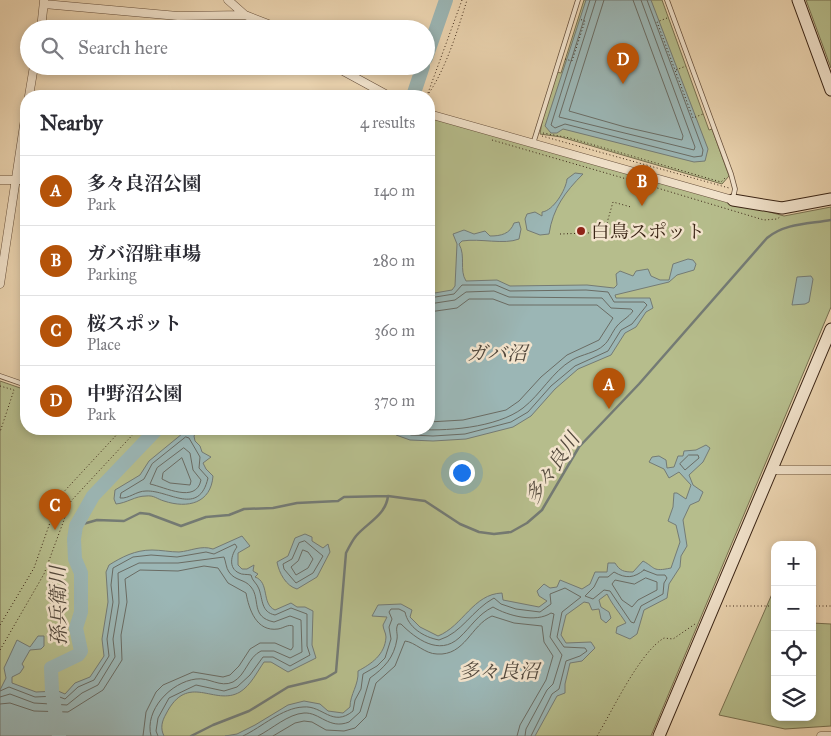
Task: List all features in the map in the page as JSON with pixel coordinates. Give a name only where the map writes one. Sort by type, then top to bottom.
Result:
[{"type":"street","points":[[228,0],[245,15],[258,20]]},
{"type":"street","points":[[798,0],[831,90]]},
{"type":"street","points":[[42,20],[44,2],[178,16],[245,15]]},
{"type":"street","points":[[30,90],[32,75]]},
{"type":"street","points":[[351,75],[379,90]]},
{"type":"street","points":[[435,116],[533,144],[734,194],[782,208],[831,199]]},
{"type":"street","points":[[0,284],[20,157]]},
{"type":"street","points":[[0,180],[17,180]]},
{"type":"street","points":[[659,736],[831,331]]},
{"type":"street","points":[[772,470],[831,470]]},
{"type":"street","points":[[821,736],[831,736]]},
{"type":"lane","points":[[533,144],[578,0]]},
{"type":"lane","points":[[667,0],[734,194]]},
{"type":"lane","points":[[0,376],[20,383]]},
{"type":"path","points":[[435,74],[462,0]]},
{"type":"path","points":[[432,90],[444,65],[467,0]]},
{"type":"path","points":[[567,60],[572,61],[585,21],[581,19]]},
{"type":"path","points":[[666,19],[657,22],[693,118],[701,115]]},
{"type":"path","points":[[675,70],[683,67]]},
{"type":"path","points":[[429,90],[435,75]]},
{"type":"path","points":[[435,125],[439,124]]},
{"type":"path","points":[[542,131],[543,133],[570,138],[721,182],[727,175]]},
{"type":"path","points":[[537,134],[734,194]]},
{"type":"path","points":[[485,138],[630,180]]},
{"type":"path","points":[[644,184],[764,220],[777,220],[782,215]]},
{"type":"path","points":[[560,234],[588,234],[605,230],[613,202],[631,206]]},
{"type":"path","points":[[0,386],[14,390],[0,432]]},
{"type":"path","points":[[0,422],[3,427]]},
{"type":"path","points":[[0,625],[34,568],[59,497],[116,435]]},
{"type":"path","points":[[0,650],[44,574],[71,501],[132,435]]},
{"type":"path","points":[[714,606],[771,606]]},
{"type":"path","points":[[816,606],[831,606]]},
{"type":"path","points":[[597,736],[646,654],[659,640],[664,638],[673,640],[694,623],[700,625]]},
{"type":"green space","points":[[584,0],[662,0],[709,130],[712,129],[729,176],[722,184],[561,137],[540,134],[552,87],[557,72],[561,73]]},
{"type":"green space","points":[[806,0],[831,0],[831,68]]},
{"type":"green space","points":[[435,119],[784,216],[831,207],[831,307],[651,736],[0,736],[0,381],[20,388],[20,435],[435,435]]},
{"type":"green space","points":[[771,596],[771,721],[816,721],[816,623],[831,624],[831,726],[785,729],[719,715]]},
{"type":"water","points":[[586,0],[651,0],[708,149],[705,161],[694,162],[563,129],[557,133],[551,133],[545,126]]},
{"type":"water","points":[[575,173],[583,174],[571,187],[557,208],[549,234],[540,235],[527,230],[525,219],[527,214],[535,212],[542,216],[542,212],[550,208],[558,199],[567,179]]},
{"type":"water","name":"ガバ沼","points":[[519,222],[521,229],[519,239],[513,241],[469,240],[462,241],[459,244],[466,281],[497,280],[510,286],[587,285],[614,288],[617,285],[616,274],[620,271],[633,276],[636,271],[648,269],[651,276],[660,280],[669,280],[673,264],[688,259],[693,260],[696,264],[694,270],[677,275],[669,282],[615,295],[616,298],[650,298],[653,308],[646,312],[636,327],[625,333],[611,355],[578,369],[555,389],[531,416],[513,427],[466,439],[410,440],[396,435],[435,435],[435,293],[452,290],[455,286],[457,244],[453,234],[464,230],[474,234],[485,231],[490,236],[498,236],[508,232],[514,223]]},
{"type":"water","points":[[811,276],[813,279],[809,302],[792,305],[797,277]]},
{"type":"water","points":[[181,435],[195,435],[195,441],[200,446],[202,452],[211,457],[203,463],[213,476],[208,492],[197,502],[190,504],[173,503],[146,496],[116,504],[114,499],[115,490],[140,475],[149,461]]},
{"type":"water","name":"多々良沼","points":[[706,445],[710,448],[703,462],[689,475],[693,485],[703,492],[699,501],[690,505],[683,520],[687,546],[681,556],[680,567],[669,584],[667,598],[644,610],[637,634],[630,639],[616,633],[617,627],[626,623],[607,594],[599,600],[601,607],[609,612],[611,618],[606,623],[601,619],[599,609],[592,610],[589,603],[584,602],[566,615],[561,635],[566,643],[591,642],[595,648],[582,661],[570,663],[565,693],[557,696],[535,736],[225,736],[237,734],[288,705],[304,701],[320,704],[328,711],[343,713],[350,707],[358,671],[377,658],[385,643],[386,636],[383,625],[387,617],[372,616],[378,605],[401,604],[412,610],[410,617],[420,627],[438,636],[447,631],[476,604],[492,595],[502,593],[503,600],[539,607],[547,601],[539,596],[537,591],[544,584],[550,588],[557,587],[560,580],[582,589],[590,584],[595,572],[607,572],[608,563],[615,563],[621,569],[630,572],[633,572],[643,561],[657,569],[671,568],[680,542],[676,525],[668,521],[673,507],[674,493],[686,499],[691,485],[679,472],[669,478],[664,469],[649,462],[652,457],[659,456],[666,460],[667,468],[674,467],[678,456],[683,456],[684,451],[696,450]]},
{"type":"water","points":[[305,534],[312,537],[312,541],[323,548],[328,544],[330,552],[317,577],[297,589],[284,578],[277,562],[288,556],[295,538]]},
{"type":"water","points":[[242,536],[250,546],[238,553],[238,565],[242,569],[247,569],[254,565],[253,571],[258,574],[255,577],[262,583],[271,607],[275,610],[291,603],[297,607],[305,607],[313,611],[312,645],[316,658],[288,672],[271,662],[264,662],[247,686],[240,692],[230,695],[221,696],[192,692],[183,695],[174,701],[165,717],[162,727],[164,736],[0,736],[0,690],[6,678],[4,668],[17,640],[30,647],[38,636],[44,636],[44,646],[41,649],[30,650],[22,664],[24,667],[20,673],[12,677],[12,683],[36,692],[58,691],[65,694],[75,683],[90,677],[104,656],[102,639],[108,602],[106,572],[109,565],[140,551],[179,552],[200,548],[213,549]]},
{"type":"waterway","name":"孫兵衛川","points":[[435,32],[446,0]]},
{"type":"waterway","name":"孫兵衛川","points":[[415,90],[420,75]]},
{"type":"waterway","name":"多々良川","points":[[191,736],[249,711],[288,687],[326,678],[336,672],[346,553],[360,531],[380,514],[387,503],[388,496],[425,501],[460,524],[479,532],[494,534],[511,532],[527,523],[542,510],[579,447],[639,384],[767,238],[789,227],[831,220]]},
{"type":"waterway","name":"孫兵衛川","points":[[59,736],[52,691],[51,668],[78,655],[81,651],[76,628],[81,612],[81,573],[75,559],[74,539],[76,526],[93,496],[151,435]]},
{"type":"waterway","points":[[76,526],[97,520],[124,521],[140,513],[149,514],[181,526],[206,517],[229,515],[244,509],[338,501],[344,497],[388,496]]},
{"type":"place","name":"中野沼公園","points":[[623,84]]},
{"type":"place","name":"ガバ沼駐車場","points":[[642,206]]},
{"type":"place","name":"白鳥スポット","points":[[581,231]]},
{"type":"place","name":"多々良沼公園","points":[[609,409]]},
{"type":"place","name":"桜スポット","points":[[55,530]]}]
